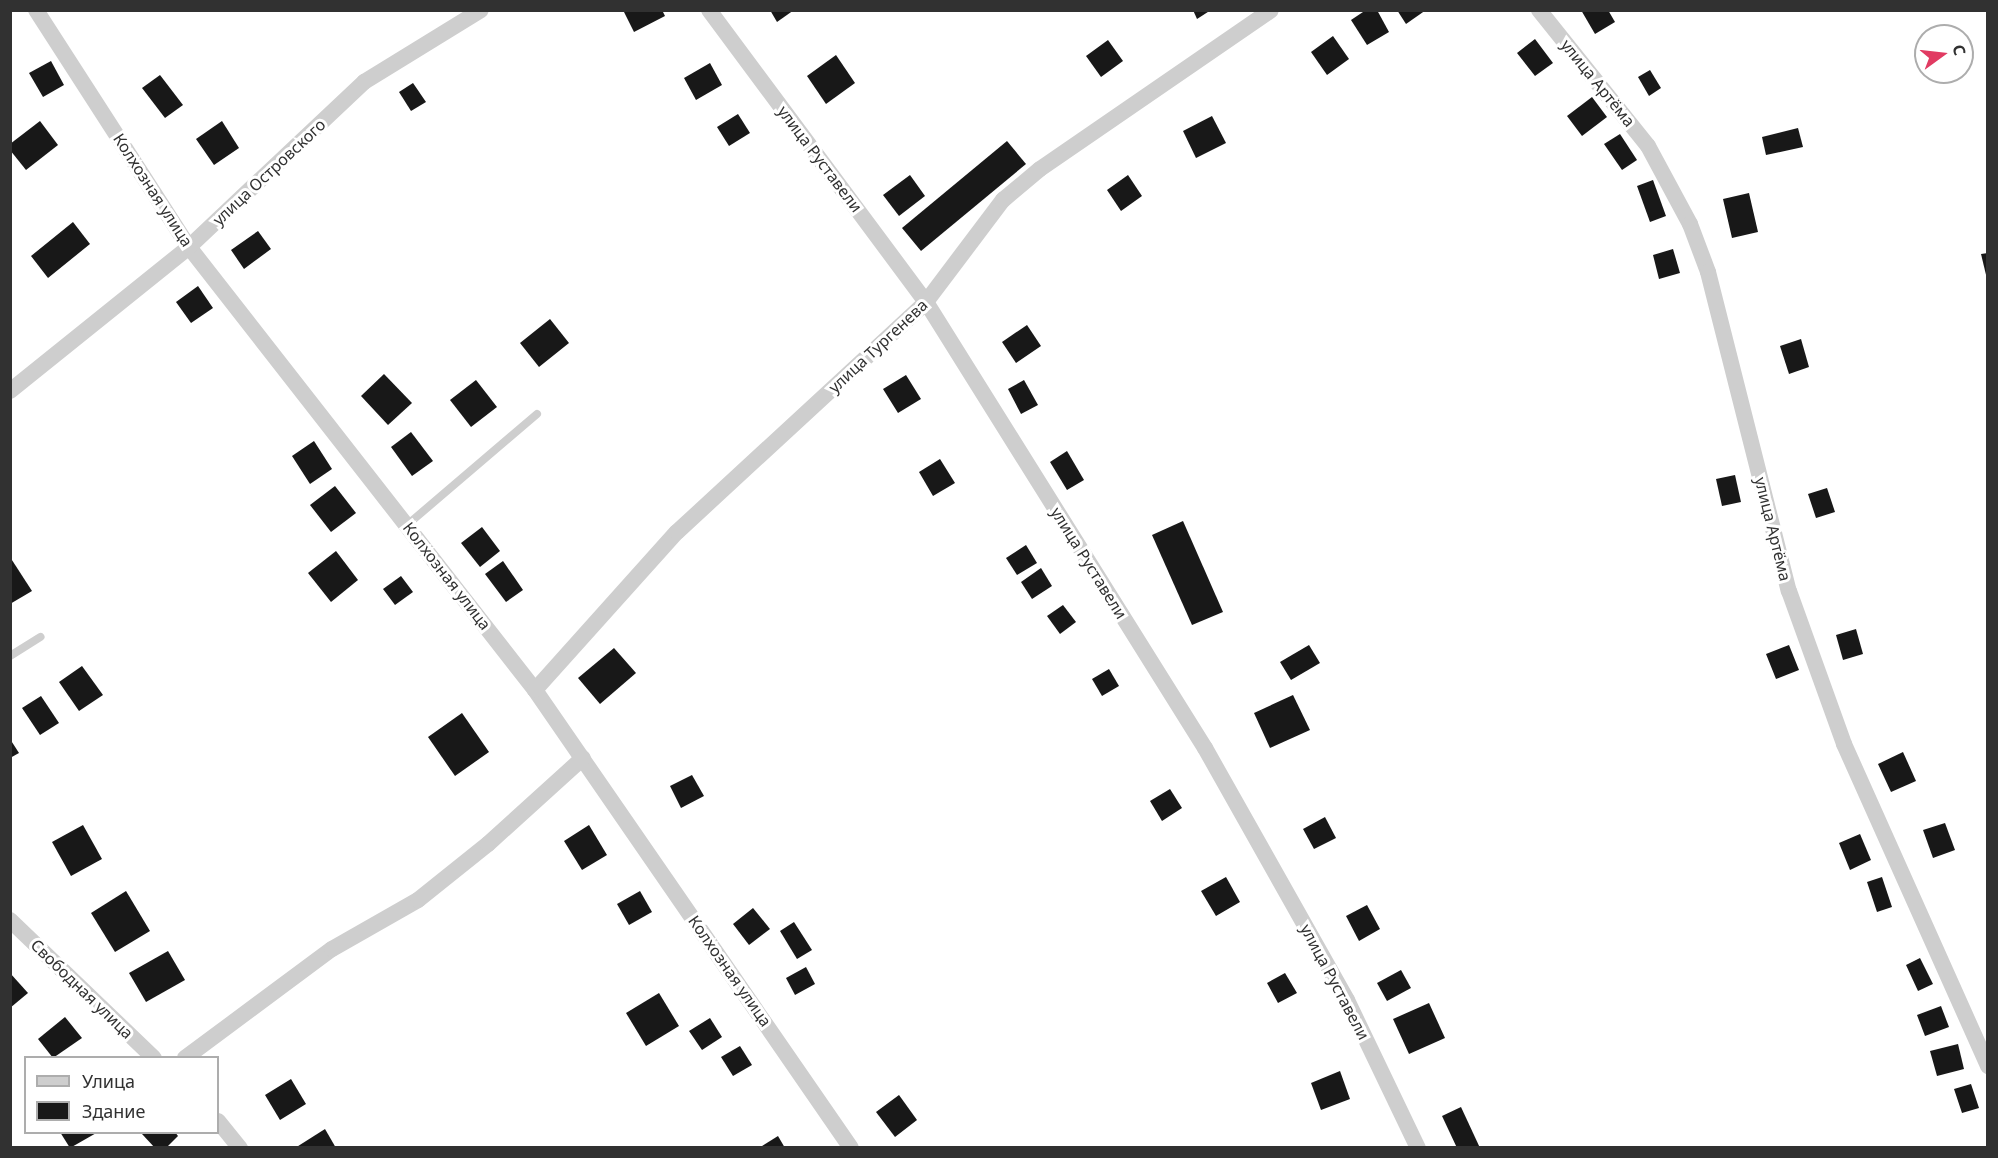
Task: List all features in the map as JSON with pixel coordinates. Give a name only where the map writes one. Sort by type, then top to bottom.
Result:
[{"type":"street","name":"Колхозная улица","points":[[36,10],[189,247],[535,690],[851,1148]]},
{"type":"street","name":"улица Островского","points":[[10,391],[189,247],[364,82],[481,10]]},
{"type":"street","name":"улица Руставели","points":[[709,10],[926,302],[1205,748],[1347,1000],[1418,1148]]},
{"type":"street","name":"улица Тургенева","points":[[535,690],[677,532],[926,302],[1003,200],[1040,169],[1271,10]]},
{"type":"street","name":"улица Артёма","points":[[1539,10],[1648,146],[1690,224],[1708,272],[1789,591],[1844,744],[1988,1066]]},
{"type":"street","points":[[189,1056],[332,949],[418,900],[488,844],[583,758]]},
{"type":"street","name":"Свободная улица","points":[[10,920],[152,1056]]},
{"type":"street","points":[[219,1122],[240,1148]]},
{"type":"lane","points":[[407,525],[537,414]]},
{"type":"lane","points":[[10,656],[40,637]]},
{"type":"building","points":[[623,10],[662,10],[665,16],[634,32]]},
{"type":"building","points":[[770,10],[794,10],[777,22]]},
{"type":"building","points":[[1193,10],[1211,10],[1197,19]]},
{"type":"building","points":[[1366,10],[1377,10],[1389,32],[1367,45],[1351,20]]},
{"type":"building","points":[[1397,10],[1426,10],[1406,24]]},
{"type":"building","points":[[1581,10],[1608,10],[1615,22],[1595,34]]},
{"type":"building","points":[[1333,36],[1349,59],[1327,75],[1311,52]]},
{"type":"building","points":[[1535,39],[1553,63],[1535,76],[1517,53]]},
{"type":"building","points":[[1108,40],[1123,61],[1101,77],[1086,56]]},
{"type":"building","points":[[836,55],[855,83],[826,104],[807,76]]},
{"type":"building","points":[[51,61],[64,85],[43,97],[29,73]]},
{"type":"building","points":[[710,63],[722,85],[696,100],[684,78]]},
{"type":"building","points":[[1650,70],[1661,88],[1649,96],[1638,77]]},
{"type":"building","points":[[160,75],[183,105],[165,118],[142,88]]},
{"type":"building","points":[[413,83],[426,102],[411,111],[399,92]]},
{"type":"building","points":[[1592,97],[1607,117],[1582,136],[1567,116]]},
{"type":"building","points":[[738,114],[750,133],[729,146],[717,127]]},
{"type":"building","points":[[1212,116],[1226,143],[1196,158],[1183,131]]},
{"type":"building","points":[[40,121],[58,145],[26,170],[10,150],[10,144]]},
{"type":"building","points":[[222,121],[239,148],[214,165],[196,139]]},
{"type":"building","points":[[1798,128],[1803,147],[1766,155],[1762,137]]},
{"type":"building","points":[[1620,134],[1637,160],[1622,170],[1604,144]]},
{"type":"building","points":[[1007,141],[1026,164],[921,251],[902,228]]},
{"type":"building","points":[[910,175],[925,196],[899,216],[883,195]]},
{"type":"building","points":[[1128,175],[1142,196],[1121,211],[1107,190]]},
{"type":"building","points":[[1653,180],[1666,216],[1650,222],[1637,186]]},
{"type":"building","points":[[1749,193],[1758,232],[1732,238],[1723,199]]},
{"type":"building","points":[[73,222],[90,244],[48,278],[31,256]]},
{"type":"building","points":[[258,231],[271,249],[244,269],[231,250]]},
{"type":"building","points":[[1673,249],[1680,273],[1659,279],[1653,255]]},
{"type":"building","points":[[1988,253],[1988,279],[1987,279],[1981,254]]},
{"type":"building","points":[[198,286],[213,308],[191,323],[176,302]]},
{"type":"building","points":[[550,319],[569,343],[539,367],[520,343]]},
{"type":"building","points":[[1027,325],[1041,346],[1016,363],[1002,342]]},
{"type":"building","points":[[1801,339],[1809,367],[1789,374],[1780,346]]},
{"type":"building","points":[[384,374],[412,403],[388,425],[361,396]]},
{"type":"building","points":[[906,375],[921,399],[898,413],[883,389]]},
{"type":"building","points":[[476,380],[497,407],[471,427],[450,400]]},
{"type":"building","points":[[1024,380],[1038,405],[1021,414],[1008,389]]},
{"type":"building","points":[[411,432],[433,461],[412,476],[391,447]]},
{"type":"building","points":[[314,441],[332,469],[310,484],[292,456]]},
{"type":"building","points":[[1067,451],[1084,480],[1067,490],[1050,462]]},
{"type":"building","points":[[940,459],[955,483],[933,496],[919,472]]},
{"type":"building","points":[[1735,475],[1741,502],[1722,506],[1716,479]]},
{"type":"building","points":[[335,486],[356,513],[331,532],[310,505]]},
{"type":"building","points":[[1827,488],[1835,512],[1816,518],[1808,494]]},
{"type":"building","points":[[1183,521],[1223,612],[1192,625],[1152,535]]},
{"type":"building","points":[[482,527],[500,551],[480,567],[461,543]]},
{"type":"building","points":[[1026,545],[1037,563],[1017,575],[1006,558]]},
{"type":"building","points":[[336,551],[358,580],[331,602],[308,573]]},
{"type":"building","points":[[10,557],[32,591],[10,604]]},
{"type":"building","points":[[503,561],[523,590],[506,602],[485,574]]},
{"type":"building","points":[[1041,568],[1052,586],[1032,599],[1021,582]]},
{"type":"building","points":[[401,576],[413,592],[395,605],[383,589]]},
{"type":"building","points":[[1063,605],[1076,622],[1060,634],[1047,616]]},
{"type":"building","points":[[1856,629],[1863,654],[1843,660],[1836,635]]},
{"type":"building","points":[[1309,645],[1320,663],[1291,680],[1280,662]]},
{"type":"building","points":[[1789,645],[1799,670],[1776,679],[1766,654]]},
{"type":"building","points":[[614,648],[636,673],[600,704],[578,678]]},
{"type":"building","points":[[82,666],[103,695],[79,711],[59,682]]},
{"type":"building","points":[[1109,669],[1119,686],[1102,696],[1092,679]]},
{"type":"building","points":[[1293,695],[1310,730],[1270,748],[1254,713]]},
{"type":"building","points":[[41,696],[59,723],[40,735],[22,708]]},
{"type":"building","points":[[462,713],[489,752],[455,776],[428,737]]},
{"type":"building","points":[[10,739],[19,753],[10,758]]},
{"type":"building","points":[[1903,752],[1916,781],[1891,792],[1878,764]]},
{"type":"building","points":[[692,775],[704,796],[681,808],[670,786]]},
{"type":"building","points":[[1170,789],[1182,808],[1162,821],[1150,801]]},
{"type":"building","points":[[1325,817],[1336,838],[1314,849],[1303,829]]},
{"type":"building","points":[[1945,823],[1955,850],[1933,858],[1923,830]]},
{"type":"building","points":[[83,825],[102,859],[71,876],[52,842]]},
{"type":"building","points":[[589,825],[607,855],[582,870],[564,841]]},
{"type":"building","points":[[1860,834],[1871,860],[1850,870],[1839,843]]},
{"type":"building","points":[[1226,877],[1240,902],[1216,916],[1201,891]]},
{"type":"building","points":[[1882,877],[1892,907],[1877,912],[1867,882]]},
{"type":"building","points":[[126,891],[150,931],[115,952],[91,913]]},
{"type":"building","points":[[640,891],[652,912],[629,925],[617,904]]},
{"type":"building","points":[[1367,905],[1380,929],[1359,941],[1346,916]]},
{"type":"building","points":[[753,908],[770,929],[749,945],[733,924]]},
{"type":"building","points":[[794,922],[812,950],[797,959],[780,931]]},
{"type":"building","points":[[168,951],[185,980],[146,1002],[129,973]]},
{"type":"building","points":[[1920,958],[1933,984],[1918,991],[1906,965]]},
{"type":"building","points":[[806,967],[815,984],[795,995],[786,978]]},
{"type":"building","points":[[1401,970],[1411,988],[1387,1001],[1377,983]]},
{"type":"building","points":[[10,973],[28,993],[10,1008]]},
{"type":"building","points":[[1285,973],[1297,993],[1278,1003],[1267,983]]},
{"type":"building","points":[[659,993],[679,1026],[646,1046],[626,1013]]},
{"type":"building","points":[[1429,1003],[1445,1038],[1409,1054],[1393,1019]]},
{"type":"building","points":[[1941,1006],[1949,1027],[1925,1036],[1917,1015]]},
{"type":"building","points":[[65,1017],[82,1038],[56,1056],[51,1056],[38,1039]]},
{"type":"building","points":[[710,1018],[722,1037],[702,1050],[689,1031]]},
{"type":"building","points":[[1958,1044],[1964,1069],[1937,1076],[1930,1051]]},
{"type":"building","points":[[740,1046],[752,1065],[733,1076],[721,1057]]},
{"type":"building","points":[[1340,1071],[1350,1099],[1321,1110],[1311,1083]]},
{"type":"building","points":[[291,1079],[306,1104],[280,1120],[265,1095]]},
{"type":"building","points":[[1971,1084],[1979,1108],[1962,1113],[1954,1089]]},
{"type":"building","points":[[899,1095],[917,1120],[895,1137],[876,1112]]},
{"type":"building","points":[[1461,1107],[1480,1148],[1457,1148],[1442,1116]]},
{"type":"building","points":[[325,1129],[336,1148],[295,1148]]},
{"type":"building","points":[[61,1134],[94,1134],[70,1148]]},
{"type":"building","points":[[142,1134],[176,1134],[178,1136],[166,1148],[155,1148]]},
{"type":"building","points":[[778,1136],[785,1148],[759,1148]]}]
